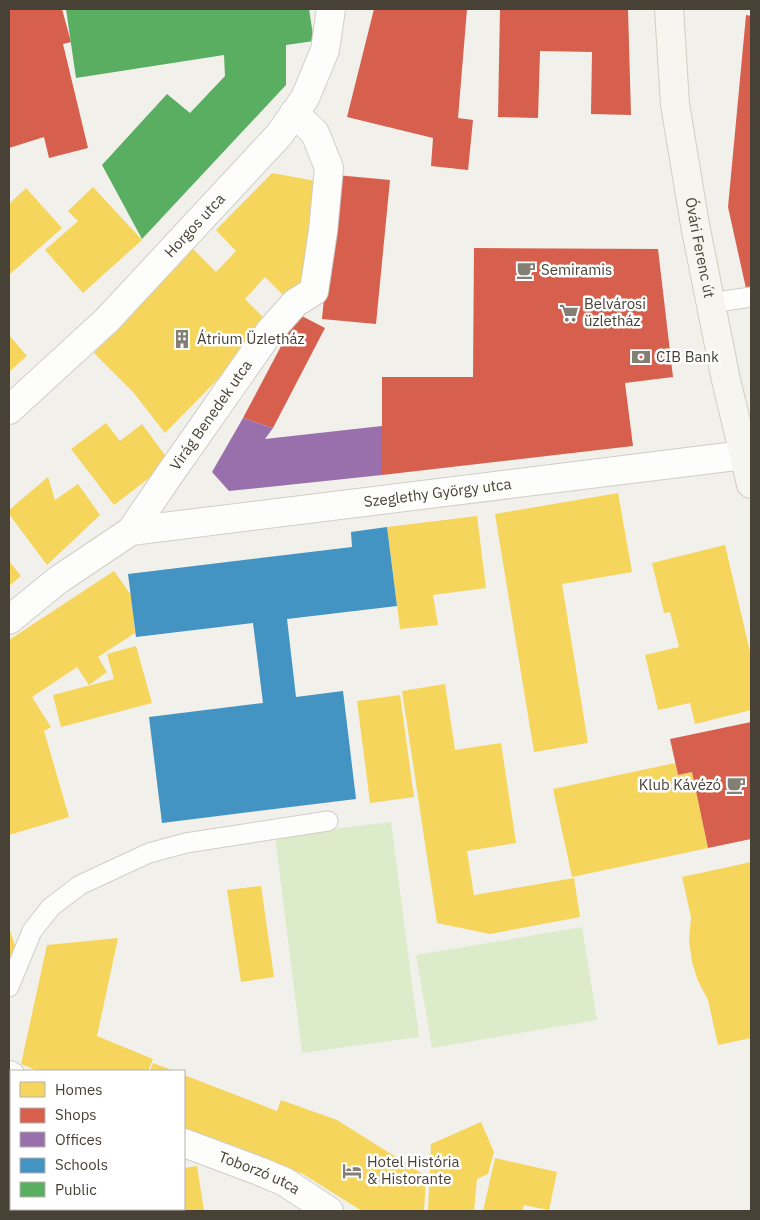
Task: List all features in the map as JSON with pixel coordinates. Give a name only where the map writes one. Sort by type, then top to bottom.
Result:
[{"type":"main road","name":"Óvári Ferenc út","points":[[669,9],[675,104],[695,225],[725,372],[751,484]]},
{"type":"street","name":"Horgos utca","points":[[9,410],[107,320],[279,135],[305,98],[325,50],[331,9]]},
{"type":"street","name":"Virág Benedek utca","points":[[9,620],[58,580],[131,531],[166,478],[270,331],[295,303],[314,291],[323,231],[329,168],[316,133],[294,114]]},
{"type":"street","name":"Szeglethy György utca","points":[[131,531],[744,455]]},
{"type":"street","name":"Toborzó utca","points":[[185,1143],[285,1182],[330,1211]]},
{"type":"lane","points":[[711,303],[751,297]]},
{"type":"lane","points":[[9,987],[32,931],[52,907],[80,885],[149,853],[186,843],[328,821]]},
{"type":"green space","points":[[391,822],[419,1037],[302,1053],[275,836]]},
{"type":"green space","points":[[582,927],[597,1020],[432,1048],[416,955]]},
{"type":"building: Homes","name":"Átrium Üzletház","points":[[272,173],[321,182],[307,275],[287,299],[265,277],[245,299],[271,325],[165,433],[133,392],[94,353],[193,249],[216,272],[236,251],[216,230]]},
{"type":"building: Homes","points":[[93,187],[142,240],[83,293],[45,250],[78,221],[68,211]]},
{"type":"building: Homes","points":[[26,188],[62,228],[9,275],[9,204]]},
{"type":"building: Homes","points":[[9,335],[27,356],[9,372]]},
{"type":"building: Homes","points":[[106,423],[120,441],[142,424],[170,462],[114,505],[71,449]]},
{"type":"building: Homes","points":[[48,477],[55,500],[78,484],[100,515],[47,565],[9,514],[9,510]]},
{"type":"building: Homes","points":[[618,493],[632,572],[562,584],[588,743],[534,752],[495,514]]},
{"type":"building: Homes","points":[[477,516],[486,588],[433,595],[438,625],[400,629],[387,527]]},
{"type":"building: Homes","points":[[725,545],[751,656],[751,710],[695,724],[690,703],[658,710],[645,655],[679,647],[670,612],[664,613],[652,563]]},
{"type":"building: Homes","points":[[9,561],[21,576],[9,586]]},
{"type":"building: Homes","points":[[114,571],[131,595],[135,633],[98,657],[107,672],[89,685],[77,667],[32,697],[51,727],[44,731],[69,817],[9,835],[9,640]]},
{"type":"building: Homes","points":[[136,646],[152,703],[61,727],[53,695],[114,679],[107,654]]},
{"type":"building: Homes","points":[[445,684],[455,750],[501,743],[516,843],[467,851],[474,895],[574,878],[580,917],[490,934],[437,923],[402,691]]},
{"type":"building: Homes","points":[[400,695],[414,797],[370,803],[357,701]]},
{"type":"building: Homes","points":[[675,763],[678,775],[692,772],[708,848],[572,877],[553,789]]},
{"type":"building: Homes","points":[[751,862],[751,1038],[718,1045],[708,1000],[698,981],[692,962],[689,940],[691,917],[682,877]]},
{"type":"building: Homes","points":[[261,886],[274,977],[241,982],[227,890]]},
{"type":"building: Homes","points":[[9,928],[19,957],[9,960]]},
{"type":"building: Homes","points":[[118,938],[97,1036],[153,1059],[148,1070],[36,1070],[21,1064],[47,945]]},
{"type":"building: Homes","points":[[153,1063],[171,1070],[150,1070]]},
{"type":"building: Homes","points":[[185,1075],[277,1111],[281,1100],[337,1120],[426,1176],[424,1211],[362,1211],[303,1174],[185,1128]]},
{"type":"building: Homes","points":[[481,1122],[494,1152],[488,1174],[477,1179],[474,1211],[428,1211],[431,1144]]},
{"type":"building: Homes","points":[[9,1133],[10,1133],[10,1188]]},
{"type":"building: Homes","points":[[495,1158],[557,1172],[549,1210],[524,1205],[522,1211],[483,1211]]},
{"type":"building: Homes","points":[[197,1166],[204,1211],[160,1211],[185,1210],[185,1168]]},
{"type":"building: Homes","points":[[9,1203],[10,1210],[65,1210],[64,1211],[9,1211]]},
{"type":"building: Shops","points":[[9,9],[62,9],[71,42],[63,44],[88,148],[49,158],[44,137],[9,148]]},
{"type":"building: Shops","points":[[374,9],[467,9],[458,118],[473,120],[468,170],[431,166],[433,138],[347,117]]},
{"type":"building: Shops","points":[[500,9],[628,9],[631,115],[591,114],[592,52],[540,51],[538,118],[498,117]]},
{"type":"building: Shops","points":[[746,15],[751,16],[751,292],[747,293],[728,207]]},
{"type":"building: Shops","points":[[336,175],[390,180],[376,324],[322,319]]},
{"type":"building: Shops","name":"Belvárosi üzletház","points":[[474,248],[658,249],[673,377],[625,383],[633,446],[382,475],[382,377],[473,377]]},
{"type":"building: Shops","points":[[298,314],[325,328],[273,428],[243,418]]},
{"type":"building: Shops","points":[[751,722],[751,839],[708,848],[692,772],[678,775],[670,739]]},
{"type":"building: Offices","points":[[243,418],[273,428],[265,439],[382,426],[382,475],[229,491],[212,472]]},
{"type":"building: Schools","points":[[387,527],[397,606],[287,619],[296,697],[343,691],[356,799],[162,823],[149,717],[263,703],[253,623],[136,637],[128,574],[352,547],[351,532]]},
{"type":"building: Public","points":[[66,9],[309,9],[314,41],[286,45],[286,85],[142,239],[102,165],[167,94],[190,113],[225,76],[224,55],[76,78]]},
{"type":"place","name":"Semiramis","points":[[526,270]]},
{"type":"place","name":"Belvárosi üzletház","points":[[569,313]]},
{"type":"place","name":"Átrium Üzletház","points":[[182,339]]},
{"type":"place","name":"CIB Bank","points":[[641,357]]},
{"type":"place","name":"Klub Kávézó","points":[[736,785]]},
{"type":"place","name":"Hotel História & Historante","points":[[352,1171]]}]
